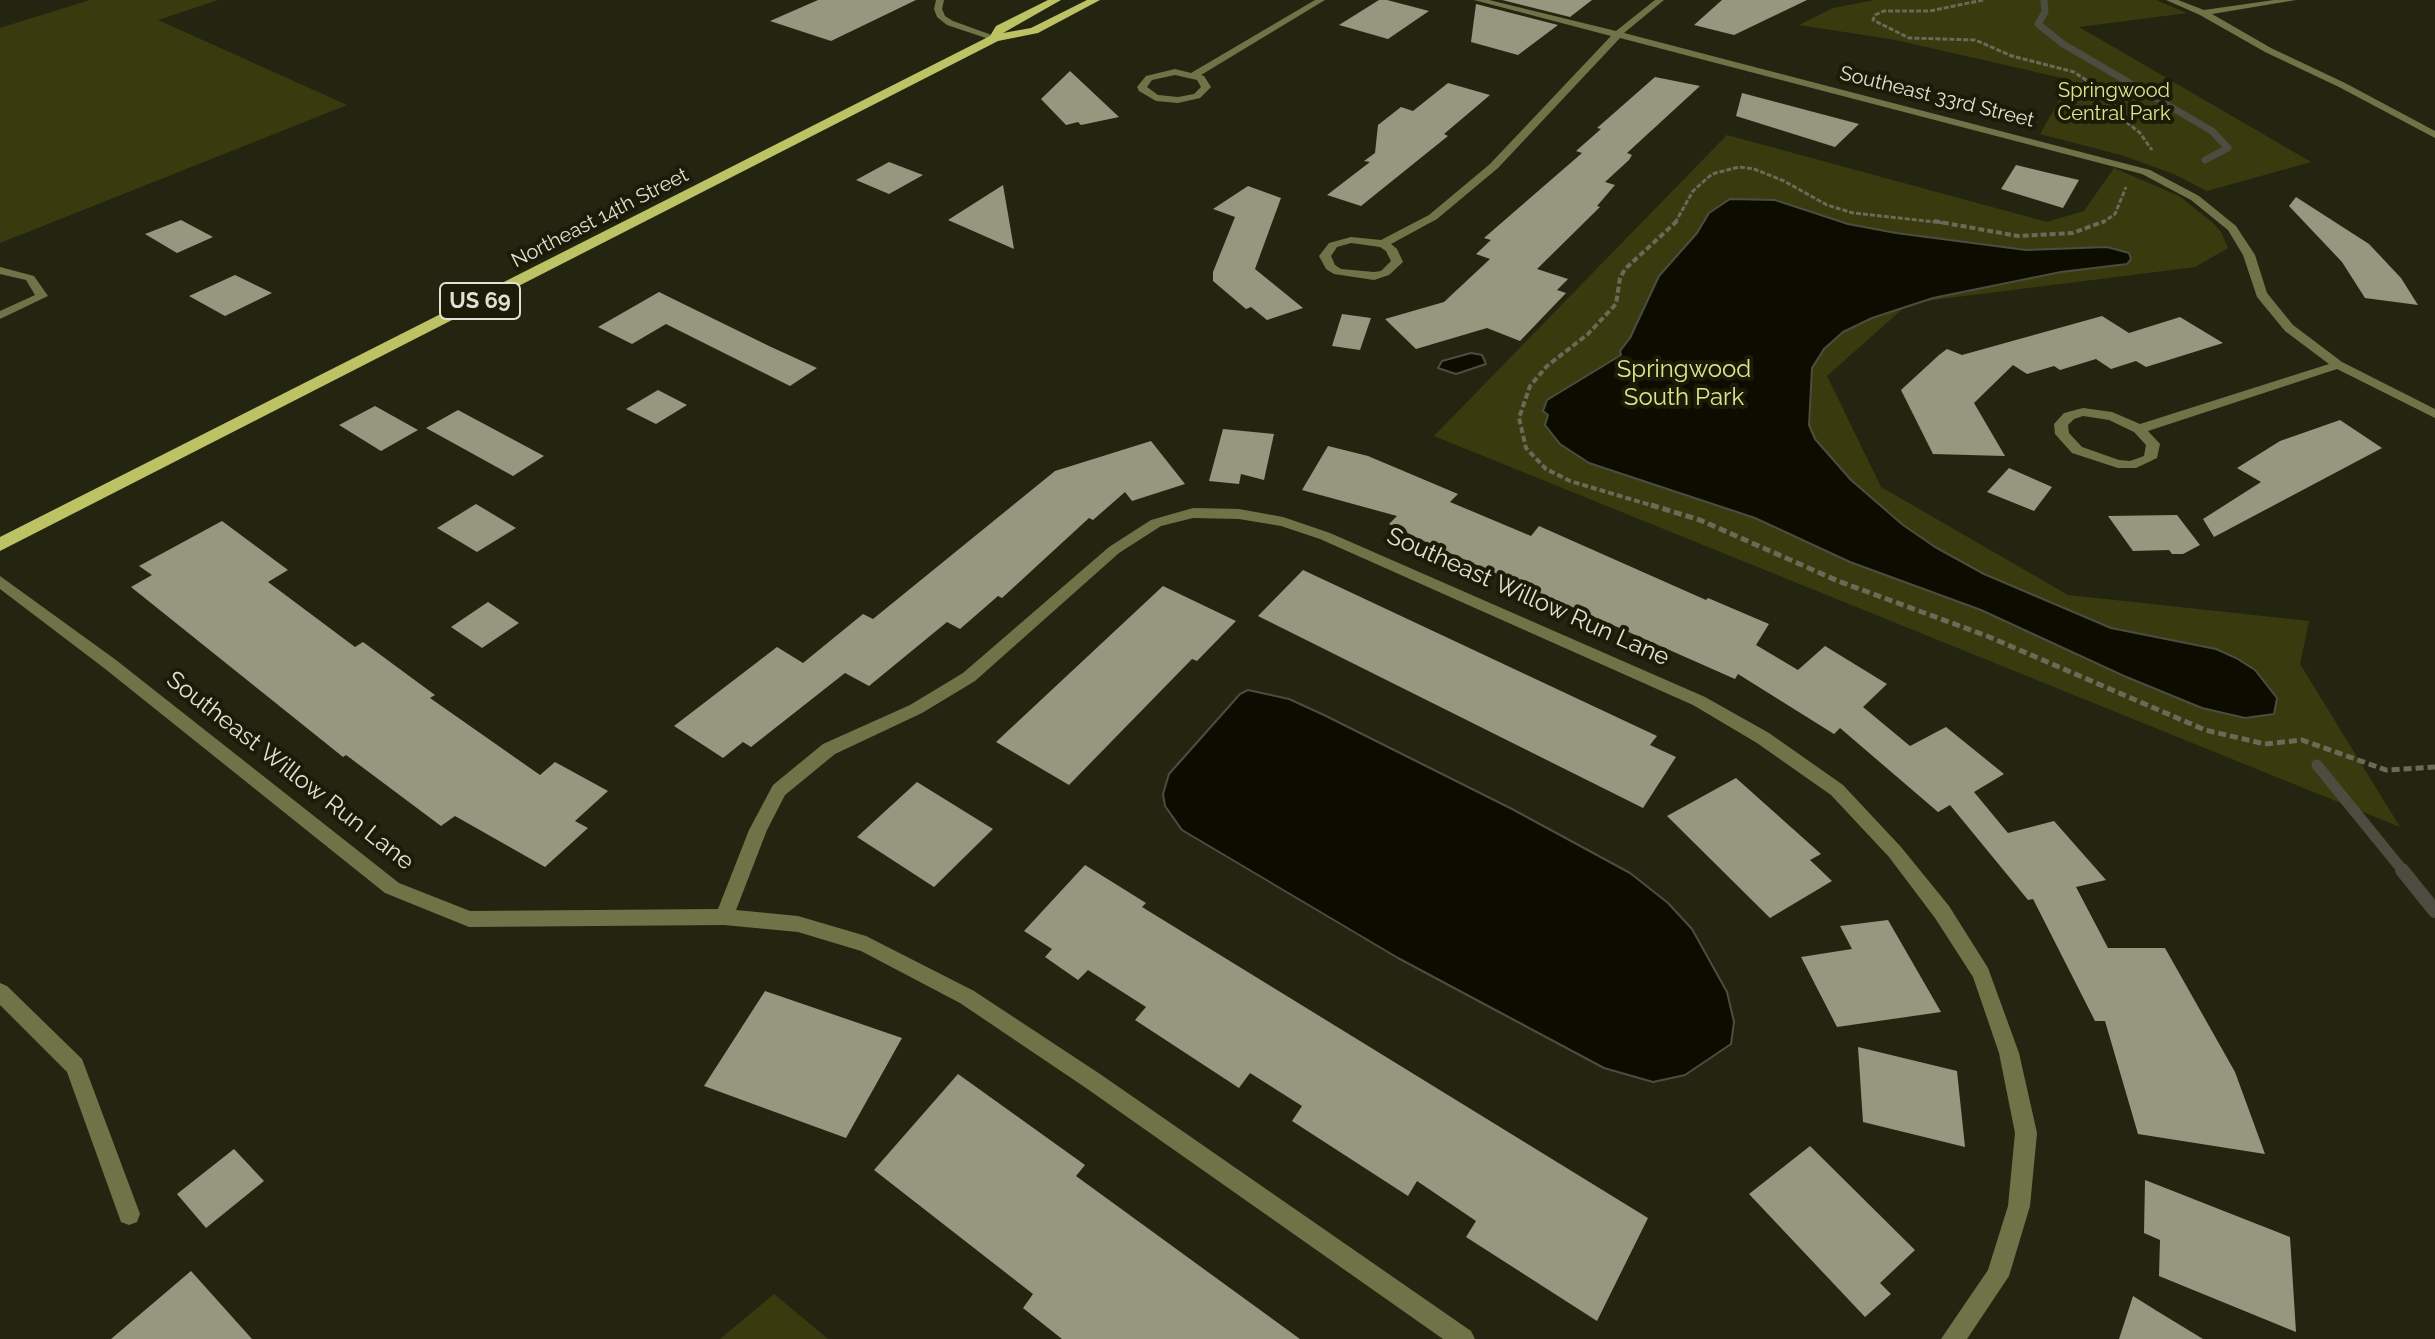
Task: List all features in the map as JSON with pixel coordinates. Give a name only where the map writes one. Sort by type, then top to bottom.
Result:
[{"type":"main road","name":"US 69","points":[[995,38],[1000,28],[1056,0]]},
{"type":"main road","name":"US 69","points":[[995,38],[1034,31],[1095,0]]},
{"type":"main road","name":"Northeast 14th Street","points":[[0,545],[995,38]]},
{"type":"street","points":[[940,0],[938,9],[941,17],[995,38]]},
{"type":"street","points":[[1194,75],[1206,87],[1197,96],[1188,99],[1156,98],[1142,87],[1156,75],[1175,72],[1194,75],[1321,0]]},
{"type":"street","name":"Southeast 33rd Street","points":[[1478,0],[2146,172],[2195,198],[2232,228],[2249,255],[2255,282],[2271,308],[2289,328],[2338,365],[2435,414]]},
{"type":"street","points":[[1383,244],[1391,249],[1397,262],[1385,273],[1349,276],[1326,262],[1327,250],[1341,242],[1362,239],[1383,244],[1433,217],[1494,166],[1617,35],[1660,0]]},
{"type":"street","points":[[2170,0],[2203,13],[2268,50],[2435,135]]},
{"type":"street","points":[[2203,13],[2292,0]]},
{"type":"street","points":[[0,270],[30,278],[42,296],[0,315]]},
{"type":"street","points":[[2139,429],[2153,444],[2153,452],[2150,458],[2131,465],[2089,457],[2068,442],[2060,429],[2069,416],[2083,412],[2112,416],[2139,429],[2338,365]]},
{"type":"street","name":"Southeast Willow Run Lane","points":[[724,917],[758,830],[779,790],[829,749],[916,709],[969,677],[1114,550],[1156,523],[1193,513],[1239,514],[1283,522],[1325,536],[1699,701],[1763,738],[1837,790],[1895,852],[1942,912],[1981,974],[2009,1053],[2026,1133],[2019,1206],[1998,1276],[1953,1339]]},
{"type":"street","name":"Southeast Willow Run Lane","points":[[0,581],[110,664],[392,888],[469,919],[724,917],[798,924],[866,944],[967,997],[1463,1339]]},
{"type":"street","points":[[0,992],[75,1066],[129,1214]]},
{"type":"path","points":[[1983,0],[1930,11],[1884,11],[1875,15],[1873,20],[1909,38],[1983,42],[2012,56],[2080,75],[2140,133],[2163,163],[2122,191],[2115,214],[2108,221],[2073,233],[2032,236],[1919,218],[1853,213],[1827,205],[1784,181],[1754,169],[1739,167],[1712,174],[1693,191],[1681,216],[1668,231],[1637,255],[1625,269],[1616,304],[1588,334],[1547,366],[1530,386],[1519,418],[1526,448],[1546,469],[1570,481],[1660,505],[1700,520],[1838,581],[1987,636],[2205,730],[2265,744],[2302,740],[2386,770],[2435,767]]},
{"type":"green space","points":[[90,0],[218,0],[158,20],[347,105],[0,243],[0,28]]},
{"type":"green space","name":"Springwood Central Park","points":[[1875,0],[2156,0],[2187,13],[2079,27],[2311,162],[2207,191],[2174,174],[2121,155],[2040,134],[2071,80],[1896,40],[1799,25],[1833,8]]},
{"type":"green space","name":"Springwood South Park","points":[[1727,135],[2047,222],[2084,211],[2114,168],[2179,196],[2212,222],[2221,232],[2228,248],[2195,267],[1909,303],[1827,376],[1881,487],[2068,595],[2309,621],[2300,664],[2400,827],[1434,436]]},
{"type":"green space","points":[[774,1294],[828,1339],[720,1339]]},
{"type":"shaded area","points":[[1730,199],[1775,200],[1848,224],[1896,233],[2026,250],[2107,247],[2129,253],[2131,259],[2127,264],[2061,272],[1933,298],[1872,318],[1843,332],[1824,349],[1812,368],[1809,425],[1815,439],[1851,480],[1903,525],[1935,547],[1984,574],[2111,628],[2216,649],[2236,658],[2255,670],[2277,698],[2274,714],[2245,718],[2202,708],[1981,610],[1850,562],[1755,518],[1589,463],[1560,444],[1545,425],[1548,415],[1543,411],[1547,400],[1621,355],[1620,351],[1630,338],[1659,276],[1697,233],[1709,213]]},
{"type":"shaded area","points":[[1471,353],[1482,355],[1486,364],[1456,374],[1438,368],[1442,361]]},
{"type":"shaded area","points":[[1248,690],[1289,699],[1324,715],[1512,809],[1630,873],[1668,903],[1692,929],[1727,992],[1734,1022],[1731,1044],[1685,1075],[1653,1082],[1604,1068],[1398,958],[1182,830],[1165,806],[1163,794],[1169,774],[1240,694]]},
{"type":"building","points":[[818,0],[916,0],[831,41],[770,21]]},
{"type":"building","points":[[1379,0],[1429,11],[1388,39],[1339,25]]},
{"type":"building","points":[[1502,0],[1592,0],[1570,17]]},
{"type":"building","points":[[1722,0],[1807,0],[1734,35],[1694,25]]},
{"type":"building","points":[[1476,4],[1558,25],[1518,55],[1471,42]]},
{"type":"building","points":[[1070,71],[1119,117],[1066,125],[1041,99]]},
{"type":"building","points":[[1655,77],[1700,86],[1627,153],[1632,155],[1629,160],[1605,182],[1615,185],[1597,206],[1600,207],[1537,269],[1568,279],[1557,290],[1566,293],[1520,341],[1487,328],[1416,349],[1385,319],[1444,302],[1490,259],[1476,254],[1491,240],[1484,238],[1582,153],[1576,151],[1601,129],[1597,128]]},
{"type":"building","points":[[1448,83],[1490,95],[1444,134],[1448,136],[1361,206],[1327,195],[1370,162],[1364,161],[1375,153],[1378,125],[1401,107],[1413,111]]},
{"type":"building","points":[[1742,93],[1859,124],[1835,147],[1736,116]]},
{"type":"building","points":[[889,162],[923,175],[889,194],[856,180]]},
{"type":"building","points":[[2016,165],[2079,180],[2063,208],[2001,189]]},
{"type":"building","points":[[1003,185],[1014,249],[948,220]]},
{"type":"building","points":[[1248,186],[1281,198],[1255,269],[1303,308],[1267,320],[1251,307],[1246,309],[1213,281],[1213,272],[1235,217],[1213,209]]},
{"type":"building","points":[[2296,197],[2369,244],[2401,278],[2418,305],[2365,298],[2342,262],[2289,206]]},
{"type":"building","points":[[181,220],[213,237],[177,253],[145,234]]},
{"type":"building","points":[[235,275],[272,293],[225,316],[189,296]]},
{"type":"building","points":[[659,292],[817,368],[790,386],[666,324],[632,344],[598,327]]},
{"type":"building","points":[[1342,314],[1371,318],[1360,350],[1332,346]]},
{"type":"building","points":[[2102,316],[2129,333],[2180,317],[2223,343],[2146,367],[2136,361],[2111,369],[2096,359],[2060,370],[2054,366],[2027,374],[2013,365],[1974,403],[2005,456],[1933,454],[1901,390],[1939,355],[1947,349],[1962,355]]},
{"type":"building","points":[[658,390],[687,405],[656,424],[626,409]]},
{"type":"building","points":[[375,406],[418,430],[381,451],[339,425]]},
{"type":"building","points":[[458,410],[544,456],[513,476],[426,428]]},
{"type":"building","points":[[2340,420],[2382,448],[2214,537],[2203,519],[2261,482],[2237,468],[2280,441]]},
{"type":"building","points":[[1223,429],[1274,434],[1264,480],[1241,474],[1239,484],[1209,481]]},
{"type":"building","points":[[1151,441],[1185,484],[1132,501],[1125,492],[1093,520],[1089,518],[1002,598],[998,596],[960,629],[947,622],[869,686],[845,673],[751,747],[743,742],[723,758],[674,726],[777,647],[803,663],[863,614],[873,619],[1055,471]]},
{"type":"building","points":[[1328,446],[1368,456],[1458,494],[1450,502],[1531,536],[1539,526],[1706,600],[1708,598],[1769,624],[1756,645],[1798,670],[1825,646],[1887,684],[1863,707],[1910,746],[1946,727],[2004,774],[1974,792],[2008,833],[2054,821],[2106,880],[2076,887],[2108,948],[2165,948],[2235,1072],[2265,1154],[2138,1134],[2105,1021],[2095,1021],[2033,899],[2028,900],[1950,805],[1938,812],[1840,728],[1834,734],[1738,674],[1735,679],[1434,546],[1389,524],[1397,516],[1302,490]]},
{"type":"building","points":[[2009,468],[2052,487],[2034,511],[1987,492]]},
{"type":"building","points":[[476,504],[516,528],[477,552],[437,528]]},
{"type":"building","points":[[2177,515],[2200,545],[2183,554],[2172,554],[2169,550],[2133,551],[2108,516]]},
{"type":"building","points":[[222,521],[288,570],[268,582],[355,647],[363,642],[435,695],[430,698],[540,775],[555,762],[608,791],[575,821],[588,828],[545,867],[455,816],[441,826],[346,755],[343,757],[131,587],[152,575],[139,566]]},
{"type":"building","points":[[1303,570],[1657,736],[1650,745],[1676,757],[1643,808],[1258,616]]},
{"type":"building","points":[[1163,586],[1236,621],[1197,661],[1192,659],[1069,785],[996,742]]},
{"type":"building","points":[[488,602],[519,623],[482,648],[451,627]]},
{"type":"building","points":[[1736,778],[1821,854],[1810,860],[1832,881],[1770,918],[1667,816]]},
{"type":"building","points":[[917,782],[993,829],[934,887],[857,837]]},
{"type":"building","points":[[1085,865],[1146,903],[1142,907],[1648,1218],[1597,1321],[1466,1237],[1476,1221],[1417,1181],[1408,1196],[1292,1121],[1302,1106],[1250,1073],[1239,1088],[1135,1020],[1146,1007],[1088,970],[1078,980],[1045,957],[1052,949],[1024,931]]},
{"type":"building","points":[[1888,920],[1941,1012],[1837,1027],[1801,957],[1852,949],[1840,926]]},
{"type":"building","points":[[765,991],[902,1038],[846,1138],[704,1086]]},
{"type":"building","points":[[1858,1047],[1957,1071],[1965,1147],[1863,1122]]},
{"type":"building","points":[[958,1074],[1085,1165],[1076,1176],[1300,1339],[1062,1339],[1023,1308],[1033,1294],[874,1170]]},
{"type":"building","points":[[1810,1146],[1915,1250],[1880,1283],[1891,1294],[1865,1317],[1749,1194]]},
{"type":"building","points":[[234,1149],[264,1181],[206,1228],[177,1194]]},
{"type":"building","points":[[2145,1180],[2290,1237],[2296,1332],[2159,1276],[2160,1240],[2144,1233]]},
{"type":"building","points":[[191,1271],[252,1339],[111,1339]]},
{"type":"building","points":[[2133,1296],[2157,1311],[2203,1339],[2119,1339]]},
{"type":"waterway","points":[[2044,0],[2045,12],[2038,24],[2063,44],[2212,131],[2228,148],[2205,160]]},
{"type":"waterway","points":[[2317,765],[2404,872]]},
{"type":"waterway","points":[[2402,870],[2435,911]]}]
